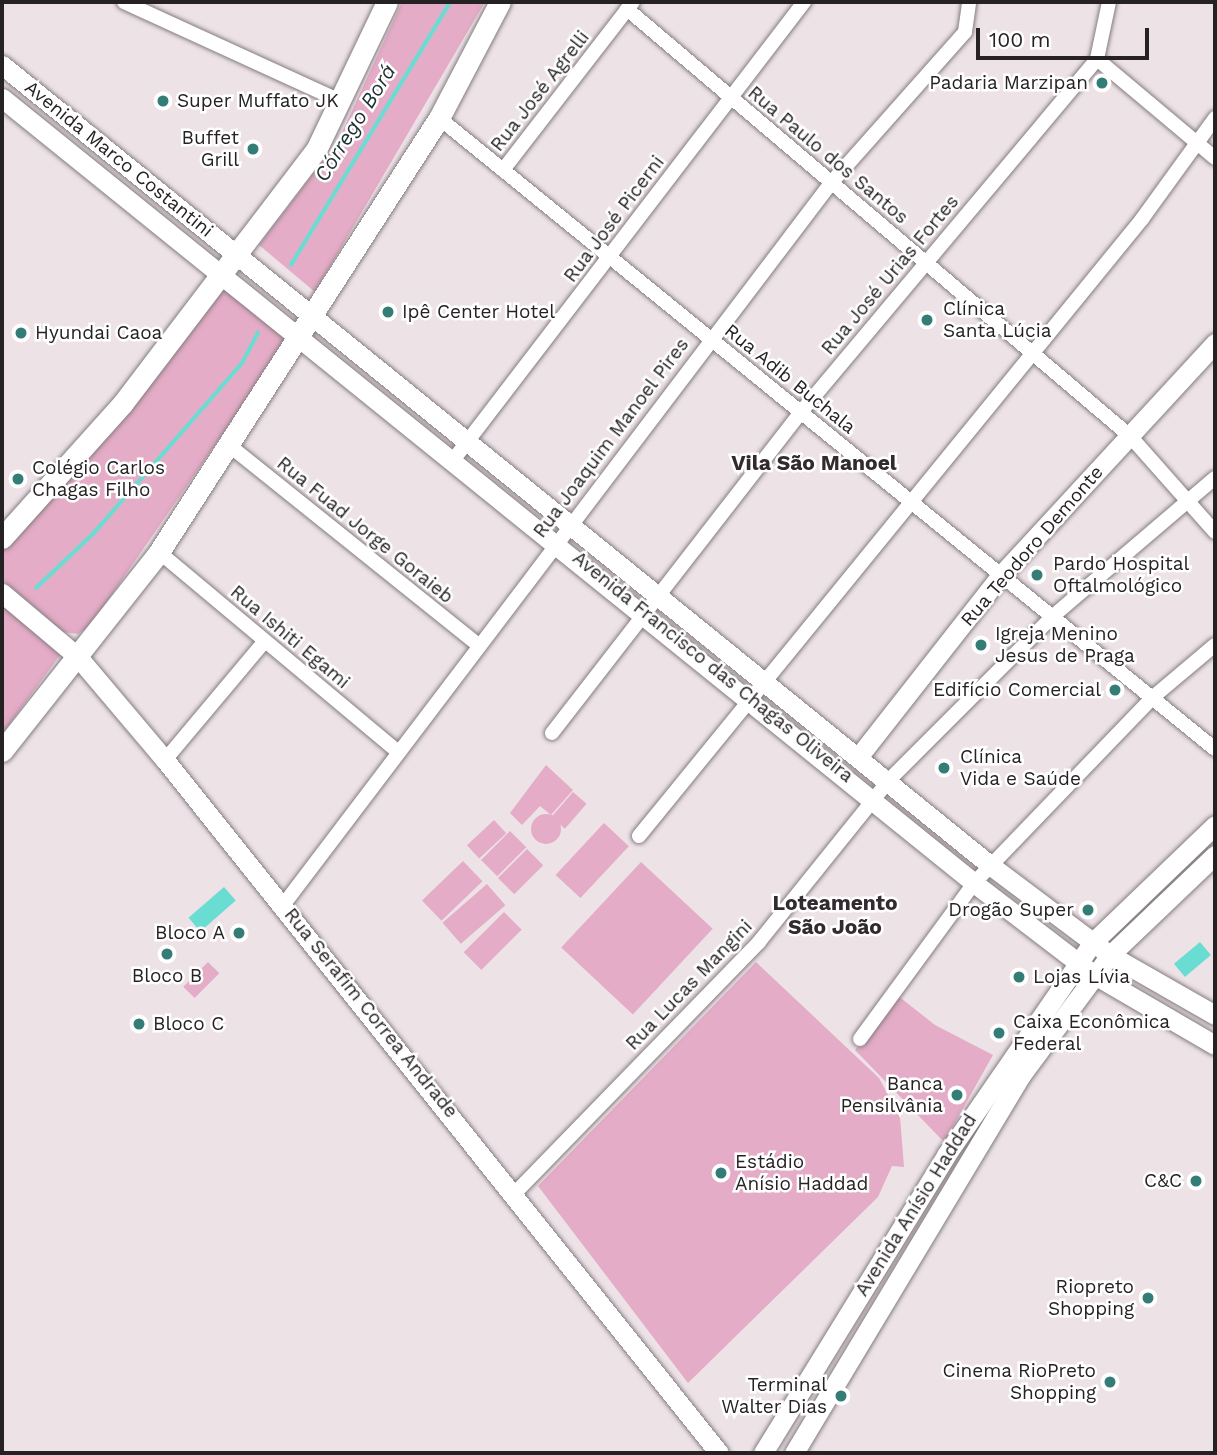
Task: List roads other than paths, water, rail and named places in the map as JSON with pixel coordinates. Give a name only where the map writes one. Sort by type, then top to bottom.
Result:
[{"type":"main road","points":[[2,751],[159,552],[230,446],[439,118],[500,2]]},
{"type":"main road","points":[[2,538],[123,404],[235,253],[316,150],[342,102],[384,3]]},
{"type":"main road","name":"Avenida Marco Costantini","points":[[2,65],[235,253]]},
{"type":"main road","name":"Avenida Marco Costantini","points":[[2,98],[222,271]]},
{"type":"main road","points":[[190,246],[205,228]]},
{"type":"main road","name":"Avenida Francisco das Chagas Oliveira","points":[[235,253],[890,779],[990,865],[1092,943],[1215,1016]]},
{"type":"main road","name":"Avenida Francisco das Chagas Oliveira","points":[[222,271],[875,797],[974,883],[1086,969],[1215,1045]]},
{"type":"main road","name":"Rua Teodoro Demonte","points":[[859,756],[1001,575],[1215,344]]},
{"type":"main road","name":"Rua Serafim Correa Andrade","points":[[2,593],[78,657],[165,760],[515,1192],[719,1453]]},
{"type":"main road","points":[[1086,969],[1092,943],[1215,825]]},
{"type":"main road","points":[[1086,969],[1110,955],[1215,855]]},
{"type":"main road","name":"Avenida Anísio Haddad","points":[[762,1453],[950,1167],[1086,969]]},
{"type":"main road","points":[[1180,1025],[1193,1002]]},
{"type":"main road","name":"Avenida Anísio Haddad","points":[[794,1453],[950,1167]]},
{"type":"street","points":[[124,2],[342,102]]},
{"type":"street","name":"Rua José Picerni","points":[[454,459],[804,2]]},
{"type":"street","name":"Rua Joaquim Manoel Pires","points":[[284,904],[477,644],[831,183],[965,32],[970,2]]},
{"type":"street","name":"Rua José Urias Fortes","points":[[552,733],[657,593],[801,412],[924,262],[1097,59],[1109,2]]},
{"type":"street","name":"Rua Paulo dos Santos","points":[[630,6],[730,97],[1130,436],[1215,532]]},
{"type":"street","name":"Rua José Agrelli","points":[[503,170],[630,6]]},
{"type":"street","points":[[1097,59],[1215,158]]},
{"type":"street","name":"Rua Adib Buchala","points":[[439,118],[1215,749]]},
{"type":"street","points":[[639,836],[754,700],[1030,351],[1199,144],[1215,118]]},
{"type":"street","name":"Rua Fuad Jorge Goraieb","points":[[230,446],[477,644]]},
{"type":"street","name":"Rua Lucas Mangini","points":[[515,1192],[759,942],[890,779],[1052,617],[1215,478]]},
{"type":"street","name":"Rua Ishiti Egami","points":[[159,552],[397,751]]},
{"type":"street","points":[[165,760],[265,640]]},
{"type":"street","points":[[860,1039],[990,865],[1152,698],[1215,645]]},
{"type":"water","points":[[224,887],[236,901],[200,931],[189,918]]},
{"type":"water","points":[[1200,942],[1211,955],[1185,977],[1174,964]]},
{"type":"waterway","name":"Córrego Borá","points":[[291,265],[450,2]]},
{"type":"waterway","name":"Córrego Borá","points":[[36,588],[93,534],[242,363],[258,333]]},
{"type":"place","name":"Padaria Marzipan","points":[[1102,83]]},
{"type":"place","name":"Super Muffato JK","points":[[163,101]]},
{"type":"place","name":"Buffet Grill","points":[[253,149]]},
{"type":"place","name":"Ipê Center Hotel","points":[[388,312]]},
{"type":"place","name":"Clínica Santa Lúcia","points":[[927,320]]},
{"type":"place","name":"Hyundai Caoa","points":[[21,333]]},
{"type":"place","name":"Colégio Carlos Chagas Filho","points":[[18,479]]},
{"type":"place","name":"Pardo Hospital Oftalmológico","points":[[1037,575]]},
{"type":"place","name":"Igreja Menino Jesus de Praga","points":[[981,645]]},
{"type":"place","name":"Edifício Comercial","points":[[1115,690]]},
{"type":"place","name":"Clínica Vida e Saúde","points":[[944,768]]},
{"type":"place","name":"Drogão Super","points":[[1088,910]]},
{"type":"place","name":"Bloco A","points":[[239,933]]},
{"type":"place","name":"Bloco B","points":[[167,954]]},
{"type":"place","name":"Lojas Lívia","points":[[1019,977]]},
{"type":"place","name":"Bloco C","points":[[139,1024]]},
{"type":"place","name":"Caixa Econômica Federal","points":[[999,1033]]},
{"type":"place","name":"Banca Pensilvânia","points":[[957,1095]]},
{"type":"place","name":"Estádio Anísio Haddad","points":[[721,1173]]},
{"type":"place","name":"C&C","points":[[1196,1181]]},
{"type":"place","name":"Riopreto Shopping","points":[[1148,1298]]},
{"type":"place","name":"Cinema RioPreto Shopping","points":[[1110,1382]]},
{"type":"place","name":"Terminal Walter Dias","points":[[841,1396]]},
{"type":"district","name":"Vila São Manoel","points":[[814,463]]},
{"type":"district","name":"Loteamento São João","points":[[835,915]]}]
